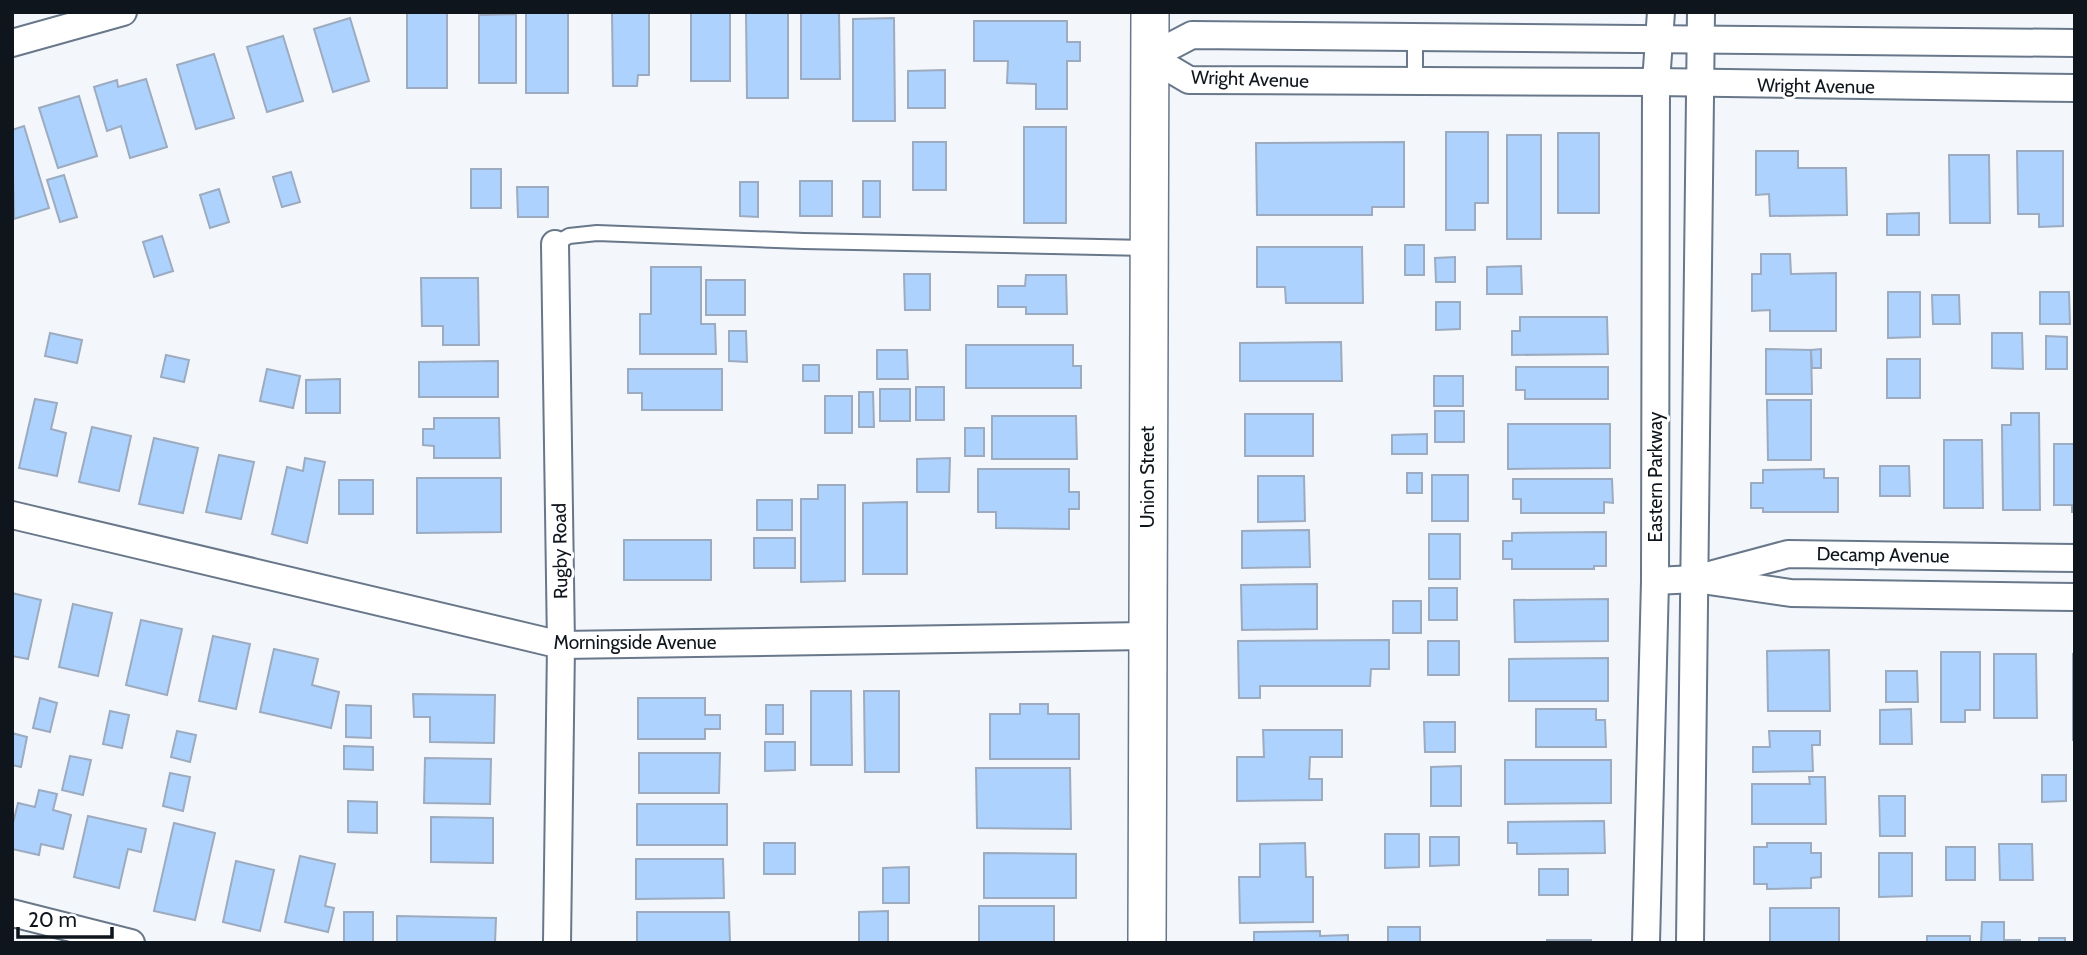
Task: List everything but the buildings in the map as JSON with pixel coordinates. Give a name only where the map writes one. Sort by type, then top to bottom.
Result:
[{"type":"main road","name":"Union Street","points":[[1147,943],[1150,12]]},
{"type":"street","points":[[12,43],[123,12]]},
{"type":"street","name":"Eastern Parkway","points":[[1690,943],[1701,12]]},
{"type":"street","name":"Wright Avenue","points":[[1150,57],[1192,35],[1415,36],[1661,25],[1700,39],[2075,43]]},
{"type":"street","name":"Eastern Parkway","points":[[1646,943],[1655,581],[1656,82],[1661,25]]},
{"type":"street","name":"Wright Avenue","points":[[1150,57],[1189,80],[1656,82],[1699,85],[2075,88]]},
{"type":"street","name":"Rugby Road","points":[[555,244],[561,645],[556,943]]},
{"type":"street","name":"Morningside Avenue","points":[[12,515],[561,645],[1146,636]]},
{"type":"street","name":"Decamp Avenue","points":[[1695,579],[1788,554],[2075,558]]},
{"type":"street","name":"Decamp Avenue","points":[[1655,581],[1695,579],[1791,593],[2075,597]]},
{"type":"street","points":[[12,913],[131,943]]},
{"type":"lane","points":[[1415,36],[1415,82]]},
{"type":"lane","points":[[555,244],[569,236],[597,233],[804,241],[1149,248]]}]
